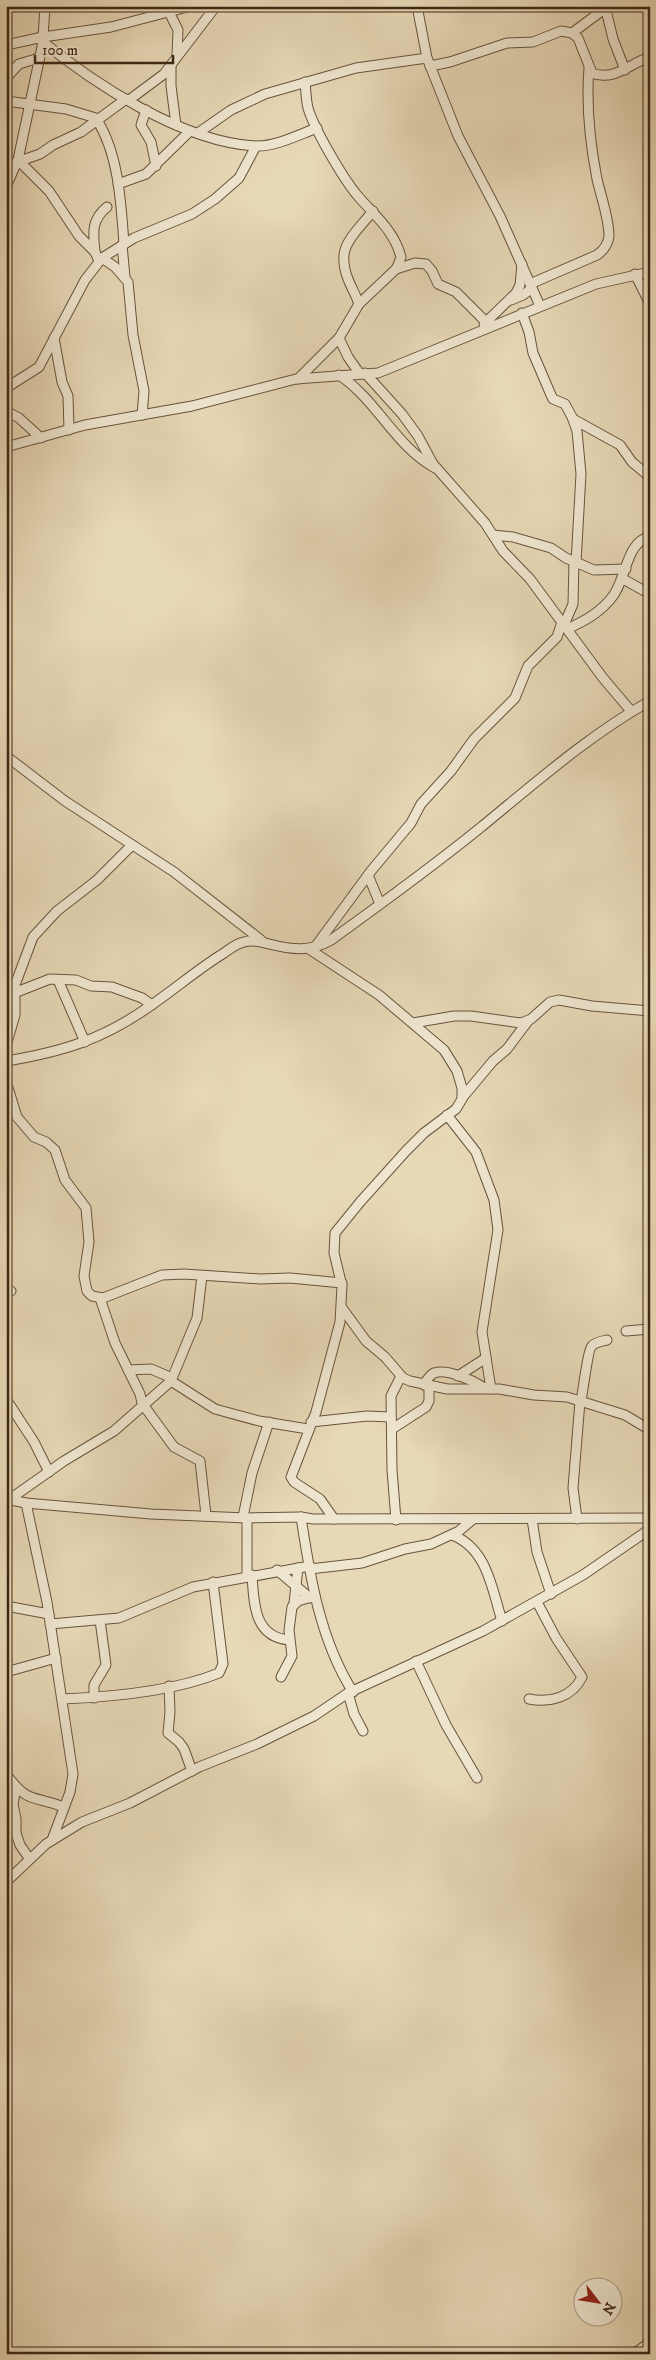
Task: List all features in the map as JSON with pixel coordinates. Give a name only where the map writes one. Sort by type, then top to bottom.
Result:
[{"type":"street","points":[[6,187],[19,160],[39,58],[45,6]]},
{"type":"street","points":[[6,45],[111,27],[191,6]]},
{"type":"street","points":[[6,166],[40,154],[53,145],[73,137],[153,84],[216,6]]},
{"type":"street","points":[[418,6],[428,62],[458,136],[480,176],[540,306]]},
{"type":"street","points":[[572,33],[603,10],[605,6]]},
{"type":"street","points":[[605,6],[613,39],[625,70]]},
{"type":"street","points":[[171,10],[178,30],[177,54]]},
{"type":"street","points":[[118,184],[146,174],[194,132],[231,110],[265,94],[356,68],[450,62],[500,44],[533,42],[561,31],[572,33],[578,38],[592,74],[604,76],[625,70],[639,61],[650,57]]},
{"type":"street","points":[[41,39],[78,68],[146,110],[194,132],[256,146],[271,144],[317,128]]},
{"type":"street","points":[[6,78],[19,64],[39,58]]},
{"type":"street","points":[[171,64],[170,86],[176,125]]},
{"type":"street","points":[[510,300],[519,298],[531,286],[597,255],[605,249],[608,242],[608,226],[592,152],[587,92],[589,68]]},
{"type":"street","points":[[298,379],[338,338],[358,304],[396,269],[400,262],[399,250],[384,223],[344,178],[317,128],[308,108],[305,82]]},
{"type":"street","points":[[6,101],[66,109],[98,120],[104,134],[118,184],[125,277],[130,292],[133,335],[144,391],[142,414]]},
{"type":"street","points":[[146,110],[142,116],[141,125],[151,142],[156,166]]},
{"type":"street","points":[[6,388],[39,367],[98,257],[192,214],[215,199],[239,178],[256,146]]},
{"type":"street","points":[[19,160],[26,170],[49,191],[79,236],[98,257],[125,277]]},
{"type":"street","points":[[98,257],[94,224],[96,218],[107,207]]},
{"type":"street","points":[[358,304],[347,277],[343,250],[372,211]]},
{"type":"street","points":[[396,269],[415,263],[426,264],[432,271],[438,284],[456,292],[486,322]]},
{"type":"street","points":[[478,332],[510,300],[520,285],[522,264]]},
{"type":"street","points":[[6,447],[69,430],[142,414],[192,406],[298,379],[378,373],[596,284],[650,272]]},
{"type":"street","points":[[635,274],[650,304]]},
{"type":"street","points":[[312,948],[411,823],[421,804],[451,771],[474,739],[515,698],[528,666],[557,637],[573,604],[581,474],[576,431],[573,419],[563,401],[553,399],[550,395],[533,353],[529,332],[522,313]]},
{"type":"street","points":[[54,338],[62,382],[68,396],[69,430]]},
{"type":"street","points":[[338,338],[348,357],[362,374],[402,414],[439,470],[493,535],[503,550],[530,579],[603,678],[631,711]]},
{"type":"street","points":[[339,375],[360,391],[420,459],[439,470]]},
{"type":"street","points":[[6,411],[19,418],[41,438]]},
{"type":"street","points":[[573,419],[620,445],[632,462],[650,477]]},
{"type":"street","points":[[493,535],[520,539],[551,548],[575,563],[594,570],[626,569]]},
{"type":"street","points":[[564,625],[588,620],[604,607],[614,595],[623,579],[632,550],[638,542],[650,537]]},
{"type":"street","points":[[623,579],[650,594]]},
{"type":"street","points":[[6,1061],[58,1052],[113,1029],[152,1005],[185,979],[242,942],[255,940],[291,950],[312,948],[331,940],[450,852],[537,781],[631,711],[650,700]]},
{"type":"street","points":[[6,756],[25,773],[65,801],[174,872],[264,942]]},
{"type":"street","points":[[6,1046],[15,1015],[14,993],[16,978],[33,937],[56,911],[97,880],[132,845]]},
{"type":"street","points":[[368,875],[380,904]]},
{"type":"street","points":[[312,948],[379,995],[444,1050],[457,1072],[462,1088],[462,1098]]},
{"type":"street","points":[[14,993],[50,979],[76,980],[92,986],[112,987],[142,998],[152,1005]]},
{"type":"street","points":[[58,980],[85,1042]]},
{"type":"street","points":[[334,1519],[320,1500],[291,1477],[316,1412],[342,1308],[342,1283],[334,1253],[335,1233],[401,1156],[424,1133],[456,1109],[462,1098],[493,1061],[507,1049],[528,1021],[554,1000],[650,1011]]},
{"type":"street","points":[[413,1023],[454,1016],[471,1016],[515,1024],[528,1021]]},
{"type":"street","points":[[6,1081],[17,1117],[34,1137],[46,1142],[55,1150],[64,1180],[86,1208],[89,1242],[84,1276],[87,1291],[92,1296],[100,1298],[162,1275],[260,1279],[290,1278],[342,1283]]},
{"type":"street","points":[[447,1115],[476,1152],[494,1200],[498,1230],[483,1322],[489,1389]]},
{"type":"street","points":[[8,1499],[114,1431],[172,1379],[197,1318],[202,1276]]},
{"type":"street","points":[[100,1298],[115,1343],[144,1406],[174,1447],[200,1461],[206,1515]]},
{"type":"street","points":[[342,1308],[366,1341],[385,1357],[401,1376],[426,1386],[489,1389],[567,1397],[625,1415],[650,1430]]},
{"type":"street","points":[[626,1331],[650,1329]]},
{"type":"street","points":[[577,1519],[573,1488],[580,1401],[587,1373],[588,1350],[594,1343],[607,1340]]},
{"type":"street","points":[[458,1376],[486,1358]]},
{"type":"street","points":[[128,1370],[151,1369],[172,1379],[215,1409],[269,1422],[310,1425],[367,1416],[391,1417]]},
{"type":"street","points":[[392,1429],[426,1407],[429,1401],[426,1386],[434,1373],[440,1372],[458,1376],[489,1389]]},
{"type":"street","points":[[396,1520],[392,1470],[391,1396],[401,1376]]},
{"type":"street","points":[[6,1399],[34,1442],[49,1472]]},
{"type":"street","points":[[269,1422],[252,1473],[245,1518],[249,1575],[257,1613],[263,1627],[272,1637],[289,1640]]},
{"type":"street","points":[[8,1499],[26,1503],[151,1514],[245,1518],[301,1516],[334,1519],[396,1520],[650,1518]]},
{"type":"street","points":[[26,1503],[49,1614],[73,1774],[70,1792],[52,1840]]},
{"type":"street","points":[[301,1516],[313,1597],[330,1649],[350,1692],[354,1714],[363,1730]]},
{"type":"street","points":[[532,1519],[537,1552],[551,1594]]},
{"type":"street","points":[[50,1624],[118,1618],[193,1587],[213,1582],[277,1570],[362,1563],[405,1549],[430,1544],[452,1535],[472,1520]]},
{"type":"street","points":[[6,1882],[29,1858],[52,1840],[82,1822],[130,1803],[192,1771],[257,1744],[314,1716],[350,1692],[461,1642],[502,1621],[583,1575],[650,1529]]},
{"type":"street","points":[[452,1535],[465,1540],[485,1565],[502,1621]]},
{"type":"street","points":[[281,1677],[292,1656],[289,1640],[298,1568]]},
{"type":"street","points":[[277,1570],[313,1597]]},
{"type":"street","points":[[63,1699],[94,1698],[168,1686],[207,1678],[219,1673],[222,1669],[213,1582]]},
{"type":"street","points":[[294,1603],[313,1597]]},
{"type":"street","points":[[529,1699],[552,1701],[568,1693],[578,1684],[582,1677],[556,1638],[537,1602]]},
{"type":"street","points":[[6,1606],[49,1614]]},
{"type":"street","points":[[94,1698],[94,1685],[106,1666],[100,1620]]},
{"type":"street","points":[[6,1672],[56,1658]]},
{"type":"street","points":[[416,1661],[426,1686],[446,1725],[478,1778]]},
{"type":"street","points":[[168,1686],[170,1712],[168,1733],[184,1749],[192,1771]]},
{"type":"street","points":[[6,1774],[16,1788],[28,1797],[64,1807]]},
{"type":"street","points":[[16,1788],[13,1804],[16,1833],[20,1845],[29,1858]]},
{"type":"street","points":[[634,2354],[650,2342]]}]
